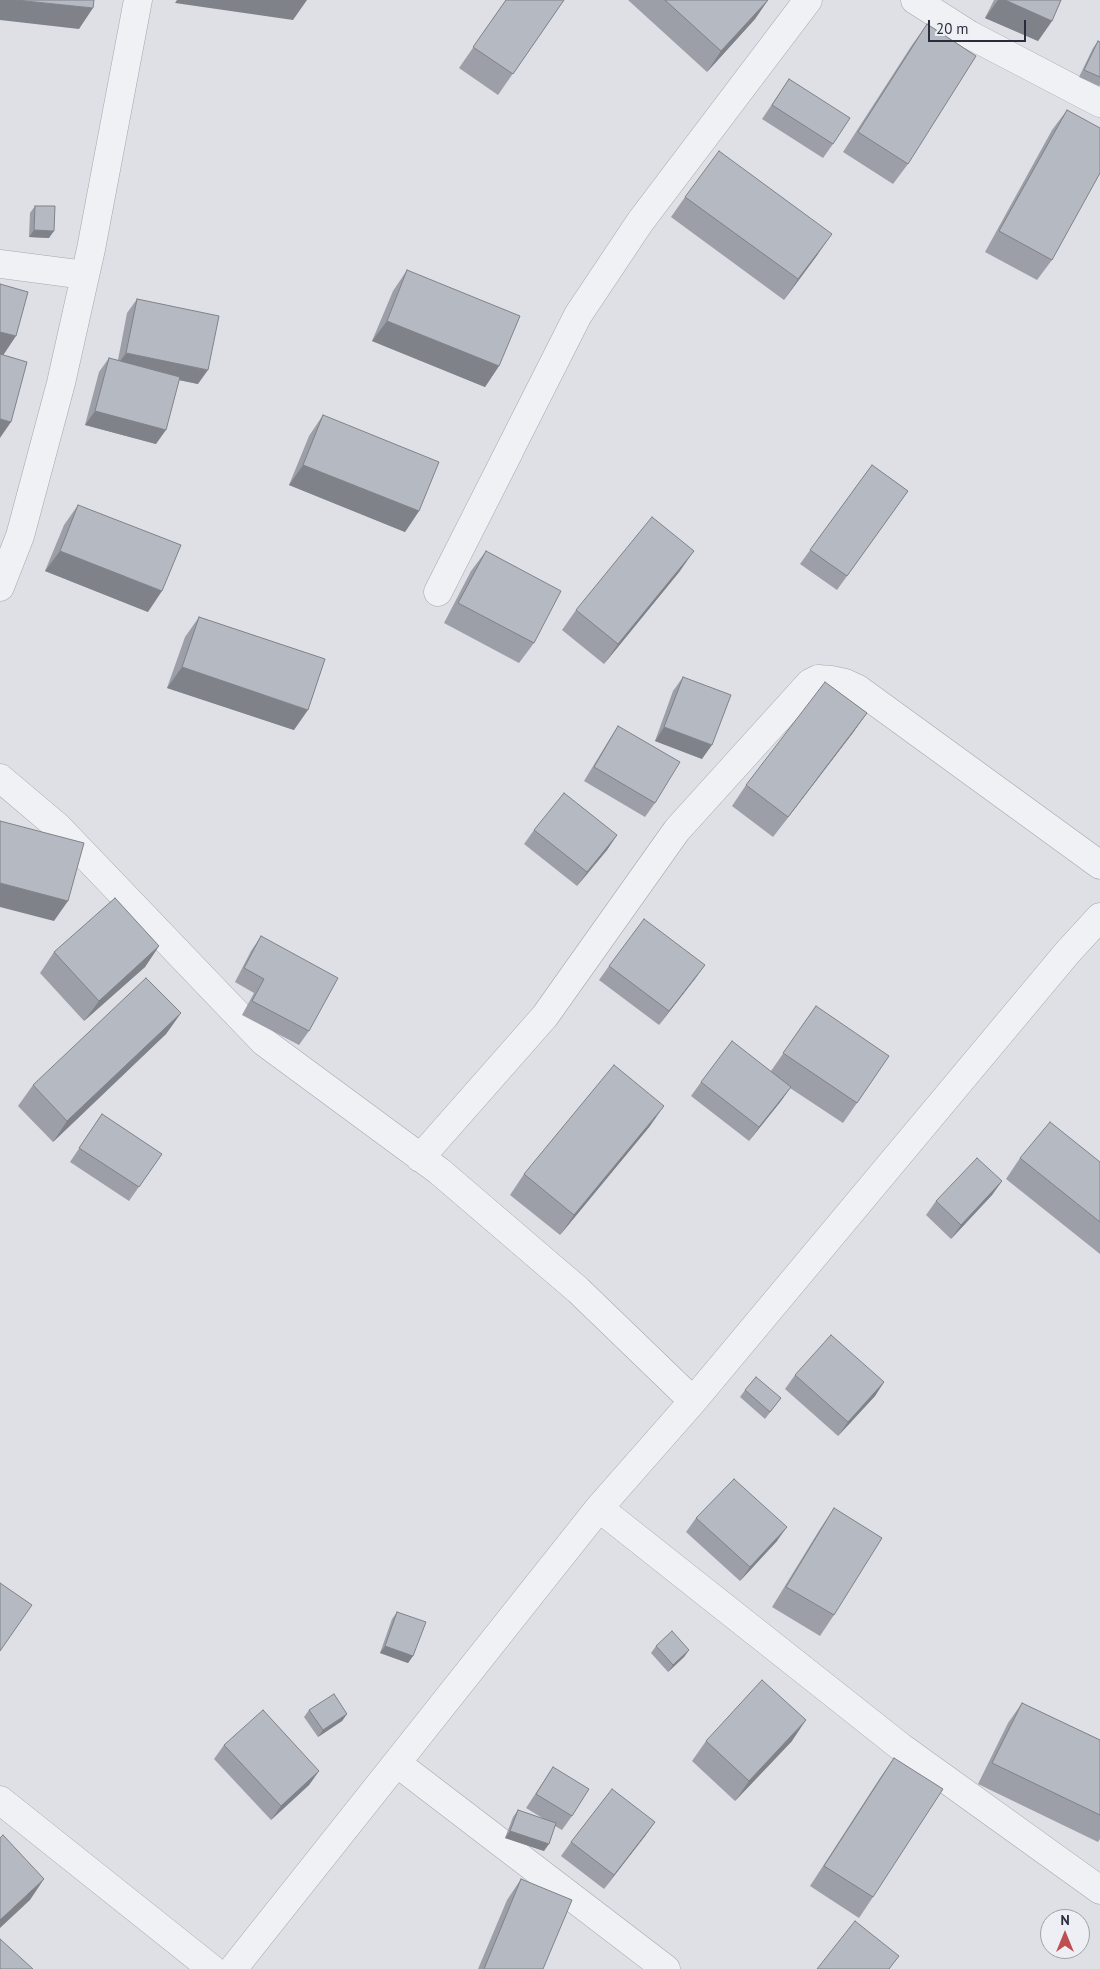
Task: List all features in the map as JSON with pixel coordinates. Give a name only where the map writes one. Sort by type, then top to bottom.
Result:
[{"type":"street","points":[[0,587],[20,536],[51,426],[85,275],[138,0]]},
{"type":"street","points":[[438,592],[578,315],[640,222],[808,0]]},
{"type":"street","points":[[915,0],[970,34],[1100,103]]},
{"type":"street","points":[[0,264],[85,275]]},
{"type":"street","points":[[438,592],[509,452]]},
{"type":"street","points":[[438,592],[477,525]]},
{"type":"street","points":[[420,1158],[545,1016],[677,830],[810,682],[818,679],[845,682],[858,689],[1100,865]]},
{"type":"street","points":[[0,778],[58,827],[264,1042],[439,1171],[578,1290],[694,1401]]},
{"type":"street","points":[[233,1969],[398,1764],[599,1508],[694,1401],[1067,953],[1100,916]]},
{"type":"street","points":[[599,1508],[900,1747],[1100,1890]]},
{"type":"street","points":[[398,1764],[666,1969]]},
{"type":"street","points":[[0,1800],[212,1969]]},
{"type":"building","points":[[16,0],[94,0],[93,8]]},
{"type":"building","points":[[506,0],[564,0],[513,74],[473,47]]},
{"type":"building","points":[[665,0],[768,0],[721,51]]},
{"type":"building","points":[[1005,0],[1061,0],[1052,21]]},
{"type":"building","points":[[927,24],[976,56],[908,164],[858,132]]},
{"type":"building","points":[[1098,41],[1100,42],[1100,77],[1084,70]]},
{"type":"building","points":[[789,79],[850,118],[833,144],[772,105]]},
{"type":"building","points":[[1067,110],[1100,128],[1100,173],[1052,260],[999,231]]},
{"type":"building","points":[[719,151],[832,234],[798,279],[685,197]]},
{"type":"building","points":[[35,206],[55,206],[54,231],[34,230]]},
{"type":"building","points":[[407,270],[520,316],[499,366],[387,321]]},
{"type":"building","points":[[0,284],[28,292],[16,336],[0,332]]},
{"type":"building","points":[[137,299],[219,316],[208,370],[126,353]]},
{"type":"building","points":[[0,354],[27,362],[11,422],[0,419]]},
{"type":"building","points":[[109,358],[180,377],[166,430],[95,411]]},
{"type":"building","points":[[323,415],[439,462],[419,511],[303,465]]},
{"type":"building","points":[[872,465],[908,491],[847,576],[810,550]]},
{"type":"building","points":[[78,505],[181,545],[162,591],[60,551]]},
{"type":"building","points":[[652,517],[694,551],[618,644],[576,610]]},
{"type":"building","points":[[486,551],[561,591],[534,643],[458,603]]},
{"type":"building","points":[[199,617],[325,659],[308,710],[182,667]]},
{"type":"building","points":[[683,677],[731,695],[712,745],[664,727]]},
{"type":"building","points":[[825,682],[867,713],[788,817],[746,785]]},
{"type":"building","points":[[618,726],[680,762],[655,803],[594,767]]},
{"type":"building","points":[[564,793],[617,835],[587,872],[534,830]]},
{"type":"building","points":[[0,821],[84,843],[68,901],[0,883]]},
{"type":"building","points":[[115,898],[159,946],[99,1001],[54,952]]},
{"type":"building","points":[[644,919],[705,965],[669,1011],[609,966]]},
{"type":"building","points":[[261,936],[338,978],[309,1031],[252,1001],[264,979],[244,968]]},
{"type":"building","points":[[146,978],[181,1013],[67,1121],[33,1085]]},
{"type":"building","points":[[816,1006],[889,1056],[857,1103],[783,1053]]},
{"type":"building","points":[[732,1041],[791,1087],[759,1127],[701,1082]]},
{"type":"building","points":[[614,1065],[664,1106],[574,1215],[524,1174]]},
{"type":"building","points":[[102,1114],[162,1154],[139,1187],[79,1148]]},
{"type":"building","points":[[1050,1122],[1100,1162],[1100,1222],[1020,1158]]},
{"type":"building","points":[[977,1158],[1002,1181],[961,1225],[936,1201]]},
{"type":"building","points":[[831,1335],[884,1382],[848,1422],[795,1375]]},
{"type":"building","points":[[756,1377],[781,1398],[770,1412],[745,1390]]},
{"type":"building","points":[[734,1479],[787,1527],[750,1567],[696,1518]]},
{"type":"building","points":[[834,1508],[882,1538],[834,1615],[786,1587]]},
{"type":"building","points":[[0,1583],[32,1605],[0,1651]]},
{"type":"building","points":[[397,1612],[426,1622],[413,1656],[385,1646]]},
{"type":"building","points":[[672,1631],[689,1650],[673,1665],[656,1646]]},
{"type":"building","points":[[762,1680],[806,1720],[749,1781],[706,1741]]},
{"type":"building","points":[[334,1694],[347,1714],[323,1730],[309,1710]]},
{"type":"building","points":[[1022,1703],[1100,1740],[1100,1815],[992,1763]]},
{"type":"building","points":[[263,1710],[319,1771],[281,1806],[224,1745]]},
{"type":"building","points":[[894,1758],[943,1789],[873,1897],[824,1866]]},
{"type":"building","points":[[553,1767],[589,1789],[572,1816],[536,1794]]},
{"type":"building","points":[[612,1789],[655,1822],[614,1875],[571,1842]]},
{"type":"building","points":[[518,1810],[556,1823],[549,1844],[510,1831]]},
{"type":"building","points":[[3,1835],[44,1879],[0,1920],[0,1838]]},
{"type":"building","points":[[521,1879],[572,1900],[543,1969],[484,1969]]},
{"type":"building","points":[[855,1921],[899,1956],[889,1969],[817,1969]]},
{"type":"building","points":[[0,1939],[33,1969],[0,1969]]}]
